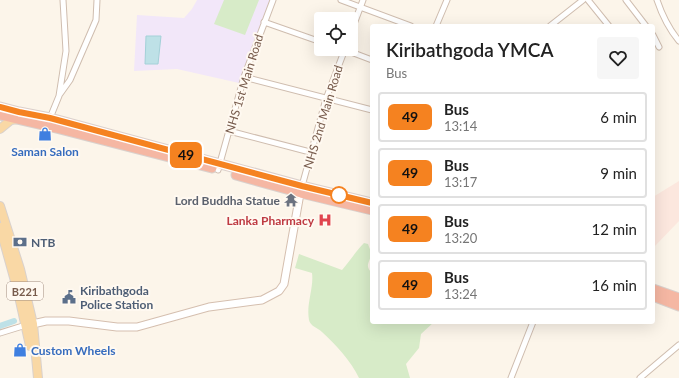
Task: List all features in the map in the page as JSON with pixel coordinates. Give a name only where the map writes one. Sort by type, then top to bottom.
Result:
[{"type":"highway","points":[[0,106],[19,112],[50,118],[370,209]]},
{"type":"highway","points":[[0,115],[219,167]]},
{"type":"highway","points":[[301,189],[370,203]]},
{"type":"highway","points":[[655,290],[679,298]]},
{"type":"highway","points":[[655,297],[679,306]]},
{"type":"main road","points":[[0,129],[11,120],[17,119]]},
{"type":"main road","name":"B221","points":[[0,206],[20,269],[37,378]]},
{"type":"main road","name":"B221","points":[[0,228],[18,292],[29,324]]},
{"type":"street","points":[[59,96],[66,51],[63,0]]},
{"type":"street","points":[[50,118],[59,96],[70,80],[96,20],[97,0]]},
{"type":"street","name":"NHS 1st Main Road","points":[[219,167],[244,77],[273,0]]},
{"type":"street","points":[[341,0],[406,24]]},
{"type":"street","points":[[358,13],[363,0]]},
{"type":"street","points":[[437,24],[447,0]]},
{"type":"street","points":[[553,24],[583,0]]},
{"type":"street","points":[[588,0],[607,24]]},
{"type":"street","points":[[626,0],[644,24]]},
{"type":"street","points":[[657,0],[665,19],[679,41]]},
{"type":"street","points":[[264,22],[314,40]]},
{"type":"street","points":[[655,39],[659,47]]},
{"type":"street","points":[[358,54],[370,59]]},
{"type":"street","name":"NHS 2nd Main Road","points":[[301,189],[326,98],[341,56]]},
{"type":"street","points":[[244,77],[370,109]]},
{"type":"street","points":[[229,130],[310,152]]},
{"type":"street","points":[[0,332],[46,321],[69,320],[117,327],[137,327],[209,307],[262,300],[279,291],[284,284],[301,189]]},
{"type":"street","points":[[511,378],[532,324]]},
{"type":"street","points":[[640,378],[679,346]]},
{"type":"shaded area","points":[[197,0],[273,0],[239,83],[177,69],[134,71],[137,15],[184,18],[192,9]]},
{"type":"shaded area","points":[[679,181],[679,221],[655,246],[655,196]]},
{"type":"green space","points":[[224,0],[259,0],[245,35],[214,24]]},
{"type":"green space","points":[[364,243],[368,244],[370,250],[368,268],[370,270],[370,324],[432,324],[421,334],[419,348],[406,364],[410,378],[359,378],[352,365],[338,348],[322,332],[312,325],[309,320],[308,308],[312,284],[312,273],[295,268],[299,254],[342,270]]},
{"type":"water","points":[[146,36],[161,36],[158,64],[145,64]]},
{"type":"waterway","points":[[0,326],[14,321]]},
{"type":"bus line","name":"49","points":[[0,107],[50,118],[302,186],[370,203]]},
{"type":"place","name":"Saman Salon","points":[[45,134]]},
{"type":"place","name":"Lord Buddha Statue","points":[[291,200]]},
{"type":"place","name":"Lanka Pharmacy","points":[[325,220]]},
{"type":"place","name":"NTB","points":[[20,242]]},
{"type":"place","name":"Kiribathgoda Police Station","points":[[69,297]]},
{"type":"place","name":"Custom Wheels","points":[[20,350]]}]
